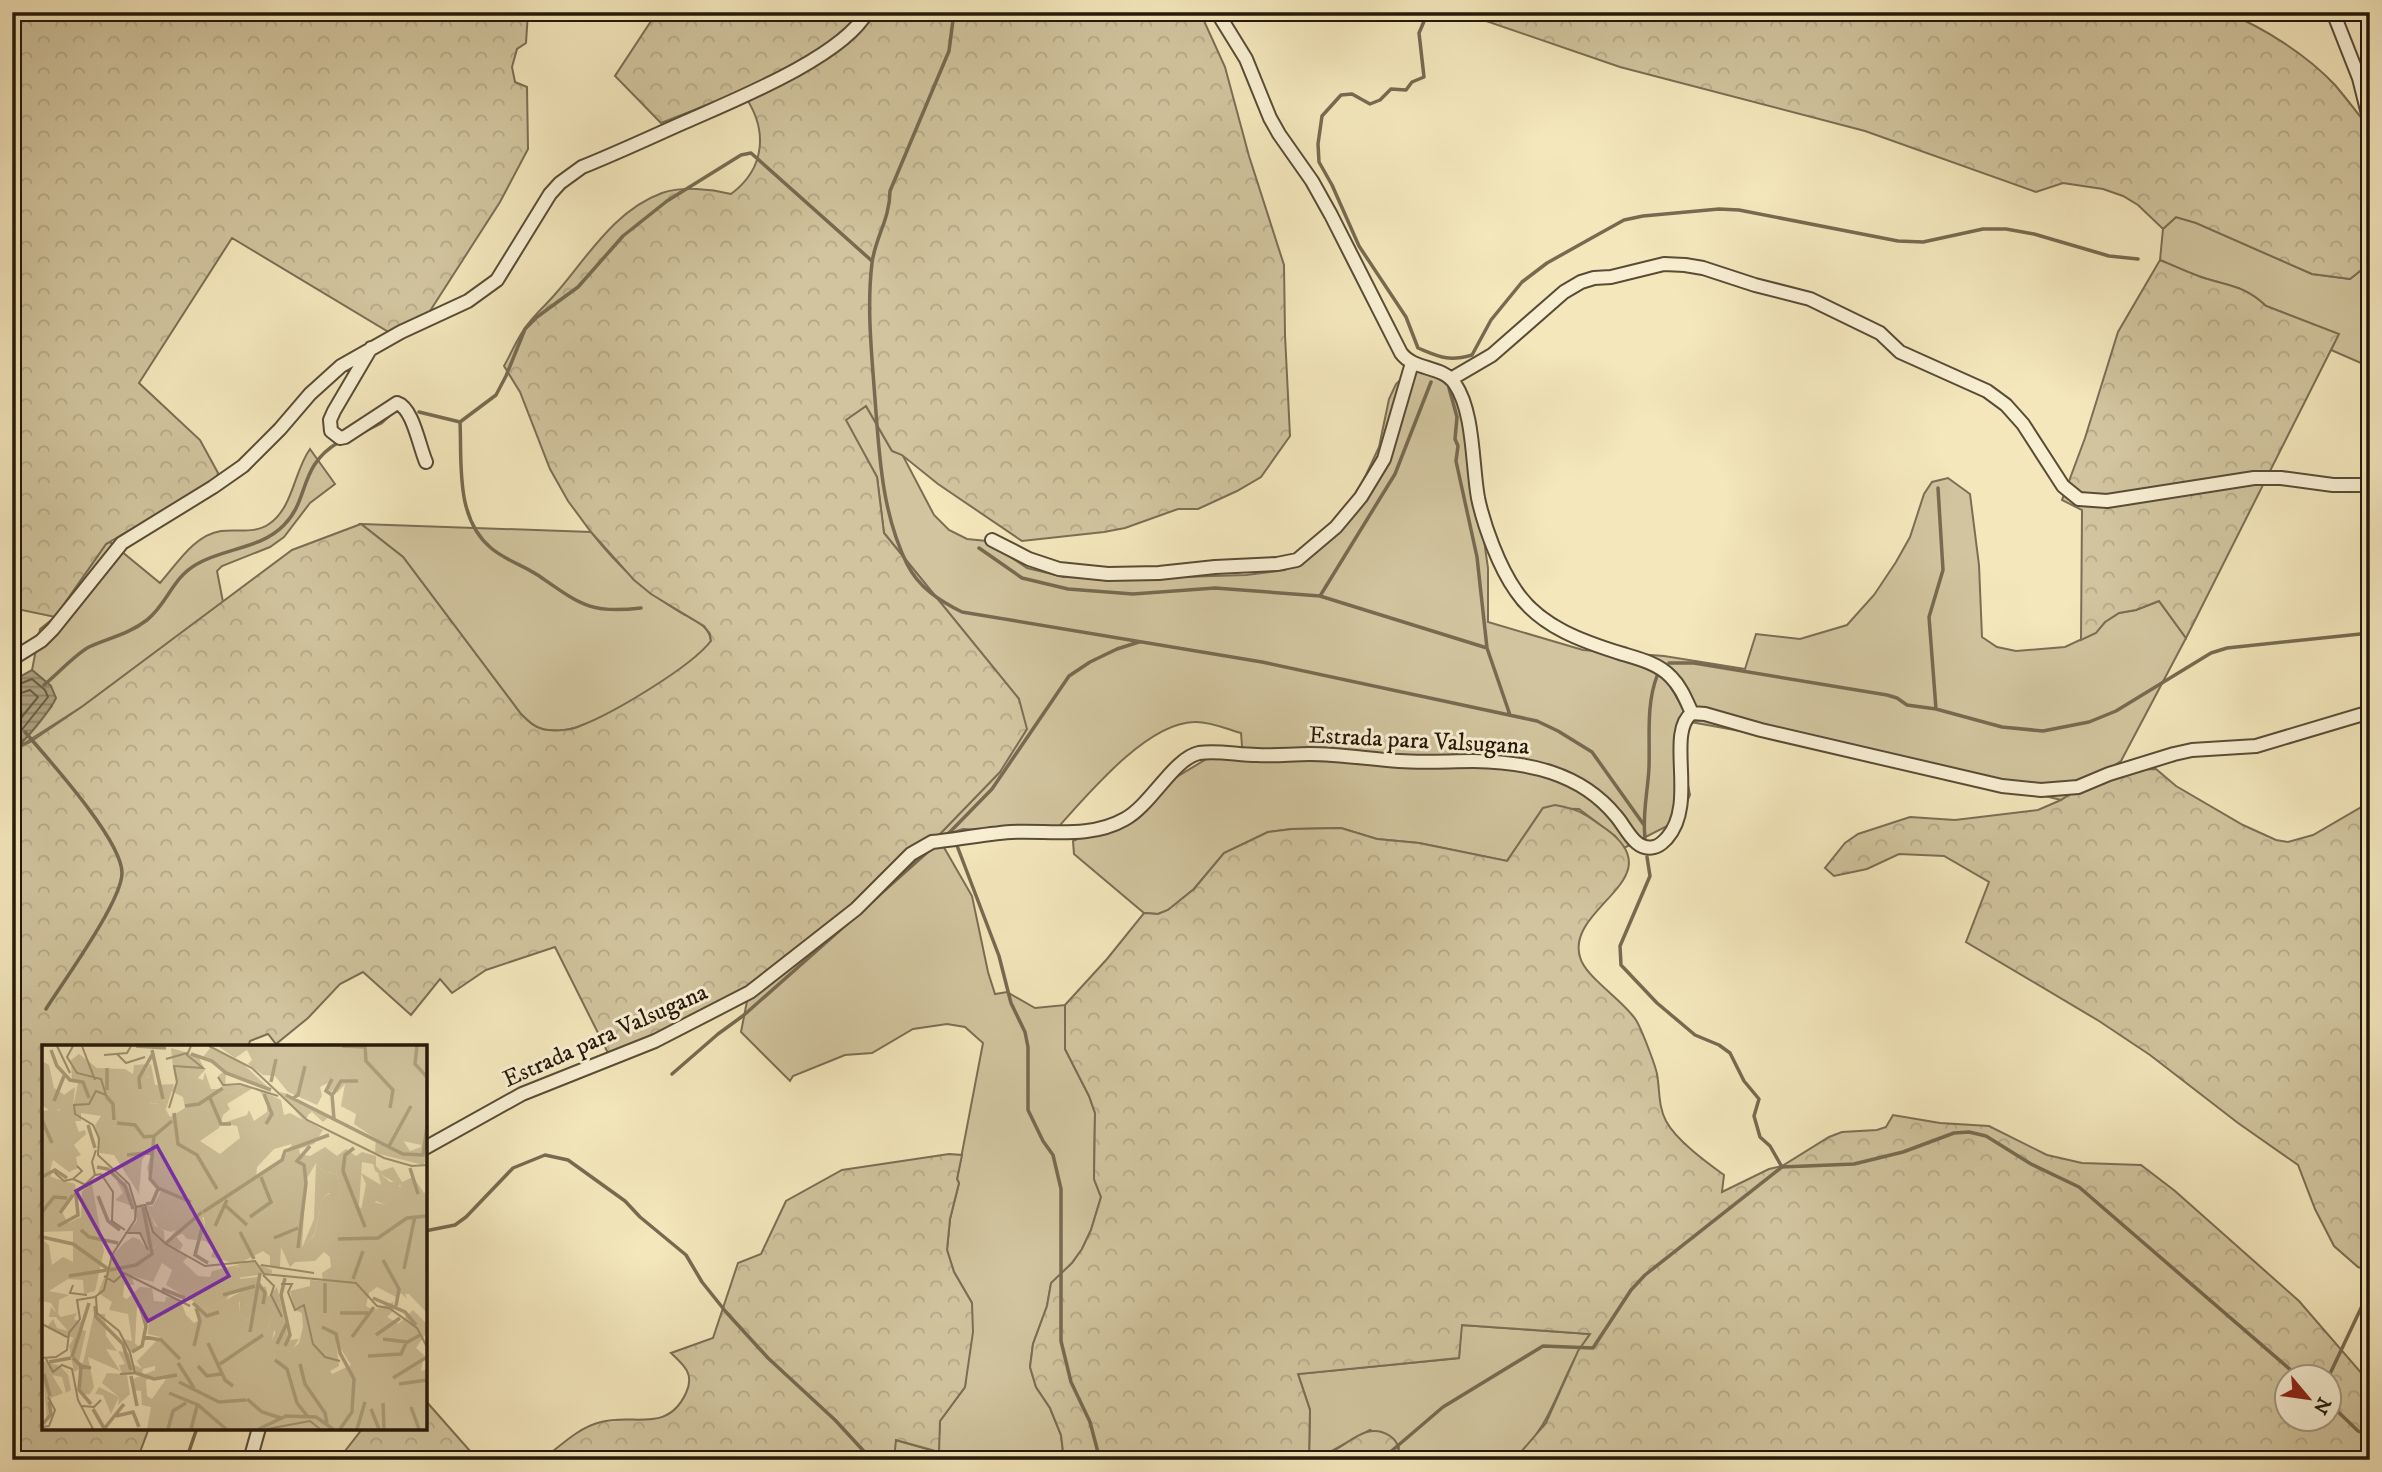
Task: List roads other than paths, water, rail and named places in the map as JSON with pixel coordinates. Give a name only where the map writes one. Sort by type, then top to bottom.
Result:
[{"type":"street","points":[[12,659],[41,641],[53,629],[122,543],[243,466],[341,366],[371,348],[468,301],[498,280],[550,194],[571,175],[773,83],[837,43],[854,29],[867,12]]},
{"type":"street","points":[[1217,12],[1246,59],[1275,126],[1325,204],[1401,353],[1412,363],[1451,379],[1459,392],[1466,415],[1478,497],[1490,540],[1516,591],[1539,616],[1554,626],[1597,646],[1657,666],[1670,675],[1682,689],[1692,713],[2002,786],[2041,790],[2078,787],[2150,760],[2192,750],[2256,746],[2370,712]]},
{"type":"street","points":[[2333,12],[2359,78],[2370,122]]},
{"type":"street","points":[[1451,379],[1492,355],[1564,292],[1581,282],[1664,264],[1685,265],[1810,299],[1880,333],[1900,352],[1987,391],[2006,405],[2023,424],[2063,486],[2079,499],[2107,501],[2254,478],[2281,478],[2333,485],[2370,485]]},
{"type":"street","points":[[371,348],[334,411],[330,420],[331,431],[340,438],[345,437],[397,402],[403,404],[411,415],[417,442],[426,462]]},
{"type":"street","points":[[992,540],[1047,565],[1067,571],[1097,574],[1159,573],[1277,564],[1297,560],[1336,527],[1361,497],[1384,459],[1412,363]]},
{"type":"street","name":"Estrada para Valsugana","points":[[427,1147],[522,1094],[654,1041],[750,992],[856,909],[911,854],[932,842],[1012,832],[1066,834],[1114,825],[1137,811],[1186,758],[1204,752],[1312,754],[1404,761],[1475,761],[1537,767],[1556,772],[1595,794],[1610,808],[1628,834],[1639,844],[1652,848],[1671,834],[1678,816],[1682,792],[1681,734],[1687,717],[1692,713]]},
{"type":"street","points":[[250,1460],[258,1430]]},
{"type":"water","points":[[32,670],[51,686],[56,698],[36,726],[12,750],[12,681]]},
{"type":"waterway","points":[[12,54],[16,45],[19,12]]},
{"type":"waterway","points":[[954,12],[949,51],[890,191],[888,211],[874,254],[871,278],[871,340],[882,477],[891,522],[912,573],[938,598],[962,612],[1262,662],[1537,721],[1592,752],[1644,825]]},
{"type":"waterway","points":[[1428,12],[1419,33],[1424,77],[1412,82],[1406,90],[1391,89],[1380,100],[1370,104],[1352,94],[1341,95],[1322,116],[1318,144],[1319,162],[1359,246],[1406,317],[1418,348],[1438,356],[1457,358],[1472,355],[1491,320],[1522,282],[1547,263],[1624,220],[1643,216],[1719,209],[1739,210],[1898,241],[1923,242],[1983,229],[2006,229],[2034,234],[2109,256],[2138,259]]},
{"type":"waterway","points":[[2360,12],[2370,44]]},
{"type":"waterway","points":[[460,422],[496,395],[525,329],[537,317],[578,287],[623,236],[667,201],[741,155],[751,153],[872,261]]},
{"type":"waterway","points":[[1320,596],[1395,474],[1431,382]]},
{"type":"waterway","points":[[1449,388],[1457,417],[1456,461],[1477,557],[1487,648],[1510,715]]},
{"type":"waterway","points":[[419,412],[460,422]]},
{"type":"waterway","points":[[363,432],[381,423],[391,414]]},
{"type":"waterway","points":[[460,422],[463,489],[471,521],[479,536],[503,556],[578,601],[610,610],[641,608]]},
{"type":"waterway","points":[[44,685],[89,647],[147,620],[182,576],[197,564],[275,533],[292,515],[317,461],[339,442]]},
{"type":"waterway","points":[[1936,709],[1929,617],[1943,570],[1938,488]]},
{"type":"waterway","points":[[979,548],[1022,578],[1068,589],[1133,594],[1215,588],[1320,596],[1487,648]]},
{"type":"waterway","points":[[1669,663],[1694,663],[1887,695],[1907,705],[1936,709],[2002,727],[2043,731],[2089,722],[2116,711],[2211,653],[2227,648],[2370,633]]},
{"type":"waterway","points":[[947,835],[992,789],[1069,676],[1090,662],[1139,642]]},
{"type":"waterway","points":[[1645,838],[1650,710],[1657,676]]},
{"type":"waterway","points":[[25,732],[97,821],[119,859],[122,873],[113,902],[46,1009]]},
{"type":"waterway","points":[[956,843],[999,956],[1011,1003],[1025,1032],[1028,1047],[1028,1110],[1053,1155],[1061,1189],[1061,1341],[1071,1382],[1090,1422],[1100,1460]]},
{"type":"waterway","points":[[868,905],[933,847]]},
{"type":"waterway","points":[[1647,857],[1650,876],[1620,946],[1621,965],[1657,1003],[1695,1035],[1730,1053],[1744,1081],[1759,1099],[1754,1116],[1760,1137],[1770,1146],[1782,1167]]},
{"type":"waterway","points":[[672,1074],[744,1015],[849,922]]},
{"type":"waterway","points":[[1381,1460],[1443,1407],[1543,1346],[1593,1348],[1631,1290],[1645,1275],[1782,1167],[1854,1164],[1903,1152],[1954,1133],[1969,1132],[1986,1136],[2031,1164],[2079,1187],[2284,1364]]},
{"type":"waterway","points":[[427,1231],[455,1225],[466,1217],[513,1168],[545,1155],[568,1160],[625,1201],[686,1255],[702,1282],[726,1312],[768,1358],[835,1420],[872,1460]]},
{"type":"waterway","points":[[2335,1364],[2370,1289]]},
{"type":"waterway","points":[[2344,1418],[2358,1431],[2370,1436]]},
{"type":"waterway","points":[[186,1460],[196,1430]]}]
